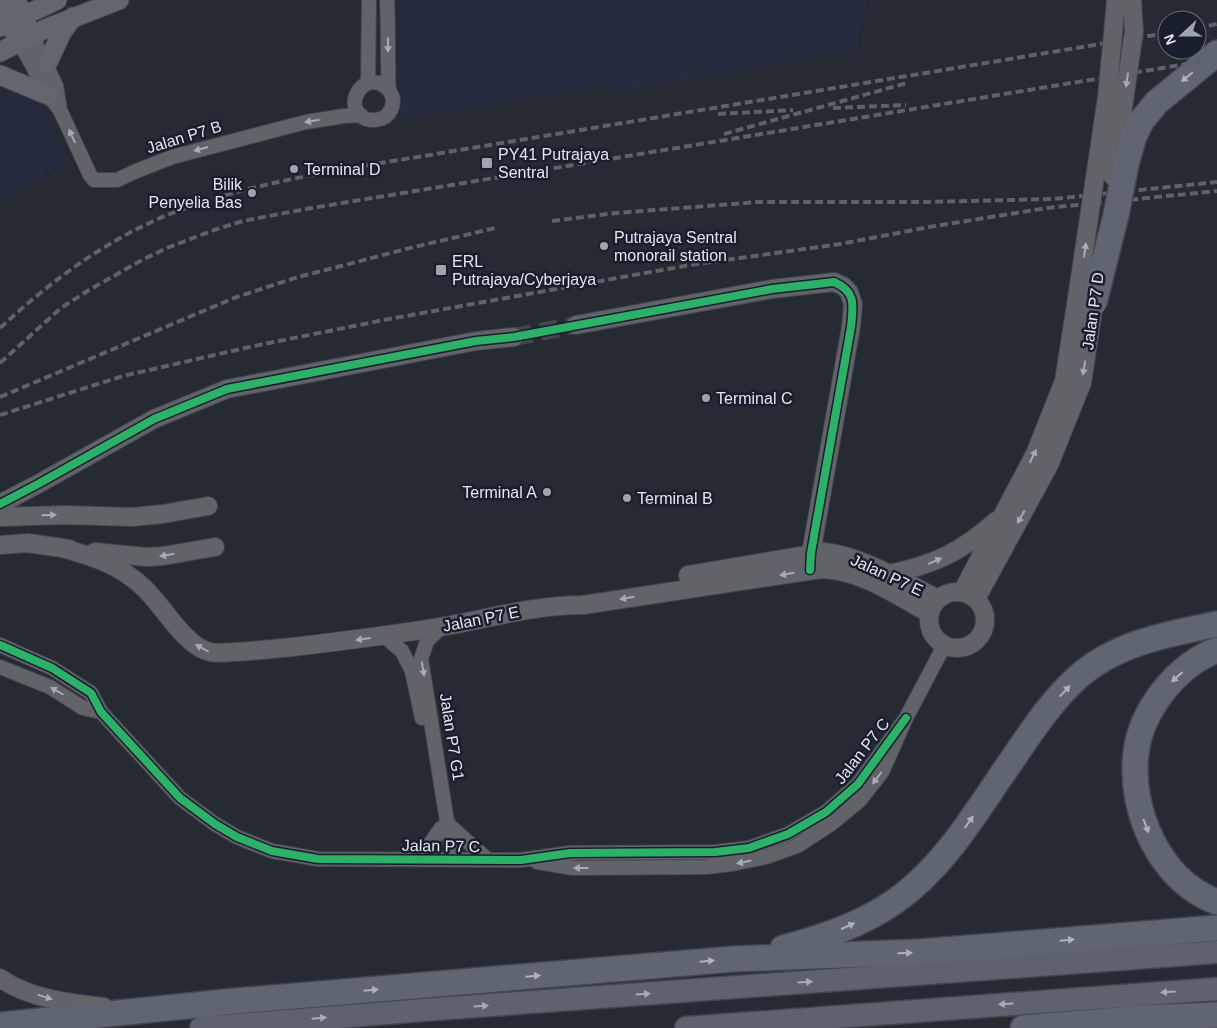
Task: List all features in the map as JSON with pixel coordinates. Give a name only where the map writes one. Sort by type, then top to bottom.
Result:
[{"type":"highway","points":[[1086,300],[1116,215],[1126,164],[1134,136],[1142,120],[1156,102],[1217,52]]},
{"type":"highway","points":[[734,959],[813,940],[845,928],[894,902],[928,873],[956,842],[1026,739],[1063,692],[1078,677],[1096,664],[1137,643],[1164,635],[1217,624]]},
{"type":"highway","points":[[1217,650],[1193,663],[1164,690],[1142,728],[1136,751],[1134,773],[1142,814],[1155,847],[1164,861],[1188,885],[1202,895],[1217,902]]},
{"type":"highway","points":[[0,1025],[236,1001],[734,959],[919,952],[1217,928]]},
{"type":"highway","points":[[201,1028],[1217,952]]},
{"type":"highway","points":[[686,1028],[1217,989]]},
{"type":"highway","points":[[1022,1028],[1142,1018],[1217,1015]]},
{"type":"main road","points":[[12,17],[57,0]]},
{"type":"main road","points":[[0,52],[25,38],[74,16],[119,0]]},
{"type":"main road","points":[[0,7],[12,17],[25,38]]},
{"type":"main road","points":[[47,64],[58,38],[74,16]]},
{"type":"main road","points":[[0,75],[48,95]]},
{"type":"street","points":[[368,83],[369,0]]},
{"type":"street","name":"Jalan P7 B","points":[[25,38],[48,95],[60,110],[90,175],[94,180],[117,180],[172,157],[306,122],[361,115],[372,120],[380,119],[387,115],[392,108],[393,100],[389,90],[387,0]]},
{"type":"street","name":"Jalan P7 D","points":[[969,596],[1049,465],[1082,383],[1086,300],[1116,0]]},
{"type":"street","name":"Jalan P7 D","points":[[969,596],[1003,515],[1035,454],[1064,381],[1086,300],[1134,32],[1132,0]]},
{"type":"street","name":"Jalan P7 B","points":[[25,38],[47,64],[56,86],[60,110]]},
{"type":"street","points":[[361,115],[356,108],[355,101],[361,87],[368,83],[377,82],[389,90]]},
{"type":"street","points":[[576,325],[772,289],[817,283],[834,282],[843,286],[849,292],[853,304],[851,327],[810,562]]},
{"type":"street","points":[[0,504],[154,419],[227,389],[476,341],[514,338]]},
{"type":"street","points":[[0,517],[66,515],[132,517],[208,506]]},
{"type":"street","points":[[888,574],[933,563],[982,534],[1003,515]]},
{"type":"street","points":[[0,545],[28,543],[146,557],[215,547]]},
{"type":"street","name":"Jalan P7 E","points":[[58,547],[89,555],[107,562],[125,573],[143,586],[202,650],[213,653],[260,651],[384,636],[555,605],[583,605],[689,582],[810,562],[851,573],[934,607]]},
{"type":"street","name":"Jalan P7 E","points":[[810,562],[824,552],[836,553],[888,574],[934,607]]},
{"type":"street","points":[[954,592],[969,596],[982,606],[985,614],[982,632],[977,639],[962,647],[944,644],[932,632],[930,623],[934,607],[946,594],[954,592]]},
{"type":"street","name":"Jalan P7 G1","points":[[441,627],[427,641],[421,659],[449,859]]},
{"type":"street","name":"Jalan P7 G1","points":[[384,636],[402,651],[412,671],[445,826]]},
{"type":"street","name":"Jalan P7 C","points":[[0,645],[52,668],[91,693],[100,712],[180,798],[215,824],[237,837],[272,851],[318,860],[521,860],[573,868],[732,864],[766,857],[797,846],[831,824],[860,800],[882,772],[906,718],[944,644]]},
{"type":"street","name":"Jalan P7 C","points":[[0,667],[50,687],[83,708],[100,712]]},
{"type":"street","points":[[0,674],[25,678]]},
{"type":"street","points":[[420,859],[445,826],[488,860]]},
{"type":"street","points":[[0,978],[8,984],[59,1002],[105,1007],[236,1001]]},
{"type":"shaded area","points":[[399,0],[866,0],[857,50],[620,90],[600,86],[400,119]]},
{"type":"shaded area","points":[[12,94],[32,96],[68,161],[0,202],[0,101]]},
{"type":"tunnel","points":[[514,337],[576,325]]},
{"type":"railway","points":[[1207,26],[1217,24]]},
{"type":"railway","points":[[0,328],[63,275],[109,244],[158,219],[230,194],[302,177],[375,164],[1157,35]]},
{"type":"railway","points":[[0,363],[61,308],[89,290],[167,248],[243,221],[306,209],[1217,59]]},
{"type":"railway","points":[[724,134],[907,83]]},
{"type":"railway","points":[[833,108],[906,105]]},
{"type":"railway","points":[[718,114],[793,110]]},
{"type":"railway","points":[[552,221],[616,213],[759,202],[924,202],[1053,199],[1217,182]]},
{"type":"railway","points":[[0,415],[123,376],[254,346],[389,319],[690,265],[840,244],[1047,208],[1217,191]]},
{"type":"railway","points":[[0,397],[234,298],[295,278],[495,228]]},
{"type":"cycle path","points":[[0,504],[154,419],[227,389],[476,341],[514,337],[772,289],[834,282],[847,290],[853,306],[851,327],[811,553],[810,570]]},
{"type":"cycle path","points":[[0,645],[52,668],[91,693],[101,712],[180,798],[215,824],[237,837],[272,851],[318,859],[521,860],[570,853],[715,852],[749,848],[788,834],[826,812],[858,784],[906,718]]},
{"type":"place","name":"PY41 Putrajaya Sentral","points":[[487,163]]},
{"type":"place","name":"Terminal D","points":[[294,169]]},
{"type":"place","name":"Bilik Penyelia Bas","points":[[252,193]]},
{"type":"place","name":"Putrajaya Sentral monorail station","points":[[604,246]]},
{"type":"place","name":"ERL Putrajaya/Cyberjaya","points":[[441,270]]},
{"type":"place","name":"Terminal C","points":[[706,398]]},
{"type":"place","name":"Terminal A","points":[[547,492]]},
{"type":"place","name":"Terminal B","points":[[627,498]]}]
